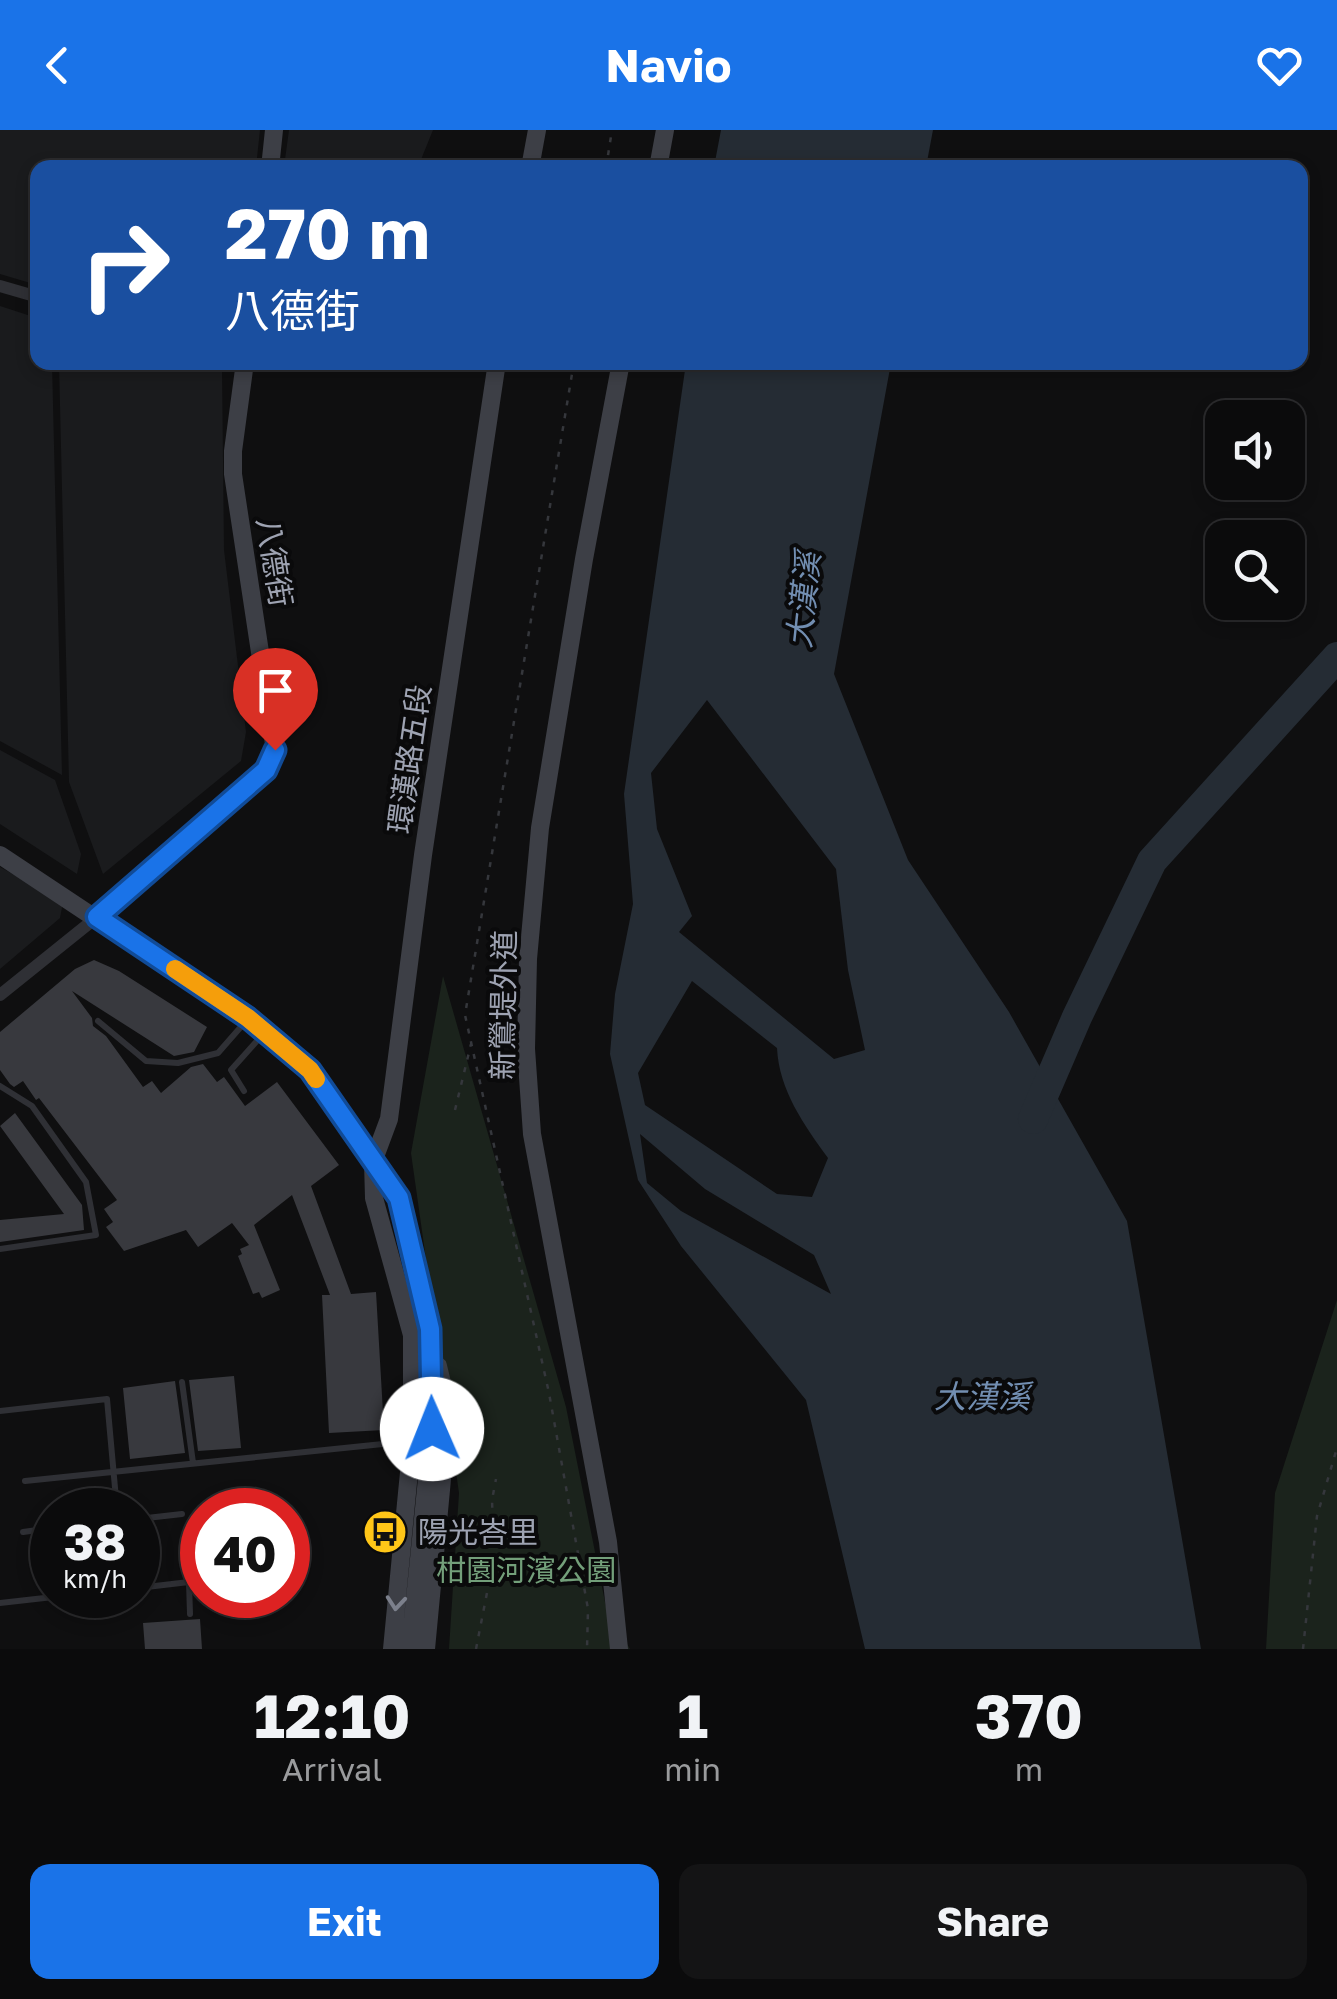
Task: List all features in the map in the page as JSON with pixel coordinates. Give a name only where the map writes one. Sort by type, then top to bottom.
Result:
[{"type":"street","points":[[271,160],[274,130]]},
{"type":"street","points":[[531,160],[537,130]]},
{"type":"street","points":[[659,160],[665,130]]},
{"type":"street","points":[[0,286],[30,295]]},
{"type":"street","name":"八德街","points":[[97,917],[266,770],[275,750],[233,474],[232,451],[243,370]]},
{"type":"street","name":"環漢路五段","points":[[373,1162],[389,1119],[423,855],[497,370]]},
{"type":"street","name":"新鶯堤外道","points":[[619,1649],[608,1542],[532,1134],[526,1049],[528,959],[540,828],[620,370]]},
{"type":"street","points":[[0,855],[265,1031],[310,1070],[399,1198],[444,1392],[444,1458],[426,1649]]},
{"type":"street","points":[[0,996],[97,917]]},
{"type":"street","points":[[373,1162],[374,1198],[412,1336],[412,1441],[392,1649]]},
{"type":"street","points":[[410,1649],[432,1429],[430,1329]]},
{"type":"lane","points":[[98,1021],[146,1062],[178,1063],[218,1053],[248,1018]]},
{"type":"lane","points":[[244,1091],[231,1070],[265,1031]]},
{"type":"lane","points":[[0,1086],[32,1106],[86,1182],[96,1235],[0,1249]]},
{"type":"lane","points":[[182,1382],[192,1462]]},
{"type":"lane","points":[[0,1411],[108,1399],[115,1488]]},
{"type":"lane","points":[[25,1482],[412,1441]]},
{"type":"lane","points":[[22,1532],[30,1531]]},
{"type":"lane","points":[[0,1602],[30,1599]]},
{"type":"path","points":[[607,160],[612,130]]},
{"type":"path","points":[[455,1110],[471,1042]]},
{"type":"path","points":[[546,1432],[556,1430]]},
{"type":"path","points":[[1303,1649],[1316,1516],[1337,1448]]},
{"type":"path","points":[[476,1649],[494,1557],[492,1500],[496,1479]]},
{"type":"shaded area","points":[[0,130],[260,130],[257,160],[30,160],[30,283],[0,274]]},
{"type":"shaded area","points":[[289,130],[433,130],[421,160],[285,160]]},
{"type":"shaded area","points":[[0,306],[30,316],[30,370],[52,370],[62,775],[0,741]]},
{"type":"shaded area","points":[[59,370],[222,370],[224,550],[246,732],[241,761],[103,874],[69,782]]},
{"type":"shaded area","points":[[0,750],[55,780],[81,854],[77,874],[0,824]]},
{"type":"shaded area","points":[[0,867],[63,902],[60,918],[0,969]]},
{"type":"green space","name":"柑園河濱公園","points":[[443,976],[566,1407],[607,1612],[630,1649],[449,1649],[459,1493],[411,1153]]},
{"type":"green space","points":[[1337,1300],[1337,1649],[1266,1649],[1275,1493]]},
{"type":"water","points":[[721,130],[933,130],[927,160],[715,160]]},
{"type":"water","name":"大漢溪","points":[[685,370],[890,370],[834,674],[908,860],[1009,1012],[1127,1221],[1201,1649],[865,1649],[806,1400],[681,1246],[638,1180],[610,1054],[615,994],[633,904],[624,794]],"holes":[[[707,700],[836,869],[848,970],[865,1050],[834,1059],[679,932],[692,916],[657,829],[651,773]],[[692,981],[777,1048],[788,1093],[828,1158],[812,1197],[777,1194],[645,1105],[638,1073]],[[640,1134],[705,1189],[814,1255],[831,1294],[681,1211],[647,1183]]]},
{"type":"building","points":[[94,960],[119,971],[207,1027],[194,1052],[174,1056],[72,991],[92,1018],[93,1026],[106,1036],[143,1087],[152,1081],[161,1093],[191,1067],[203,1064],[217,1082],[224,1077],[245,1106],[277,1082],[339,1165],[311,1186],[351,1294],[376,1292],[384,1430],[329,1433],[322,1295],[330,1295],[292,1195],[254,1225],[280,1290],[262,1298],[259,1292],[253,1294],[238,1256],[242,1254],[240,1249],[249,1245],[232,1223],[198,1247],[186,1230],[124,1251],[106,1227],[113,1222],[104,1209],[117,1200],[39,1098],[36,1100],[23,1081],[14,1087],[0,1070],[0,1032],[75,969]]},
{"type":"building","points":[[15,1113],[82,1205],[84,1230],[0,1242],[0,1220],[64,1214],[0,1126]]},
{"type":"building","points":[[234,1376],[241,1448],[198,1451],[189,1380]]},
{"type":"building","points":[[175,1381],[185,1453],[130,1459],[123,1388]]},
{"type":"building","points":[[200,1619],[202,1649],[145,1649],[143,1623]]},
{"type":"waterway","points":[[1033,1119],[1152,861],[1337,657]]},
{"type":"slow traffic","points":[[175,969],[248,1018],[316,1079]]},
{"type":"place","name":"陽光峇里","points":[[385,1532]]},
{"type":"route","points":[[275,750],[266,770],[97,917],[248,1018],[310,1070],[399,1198],[430,1329],[432,1429]]}]
